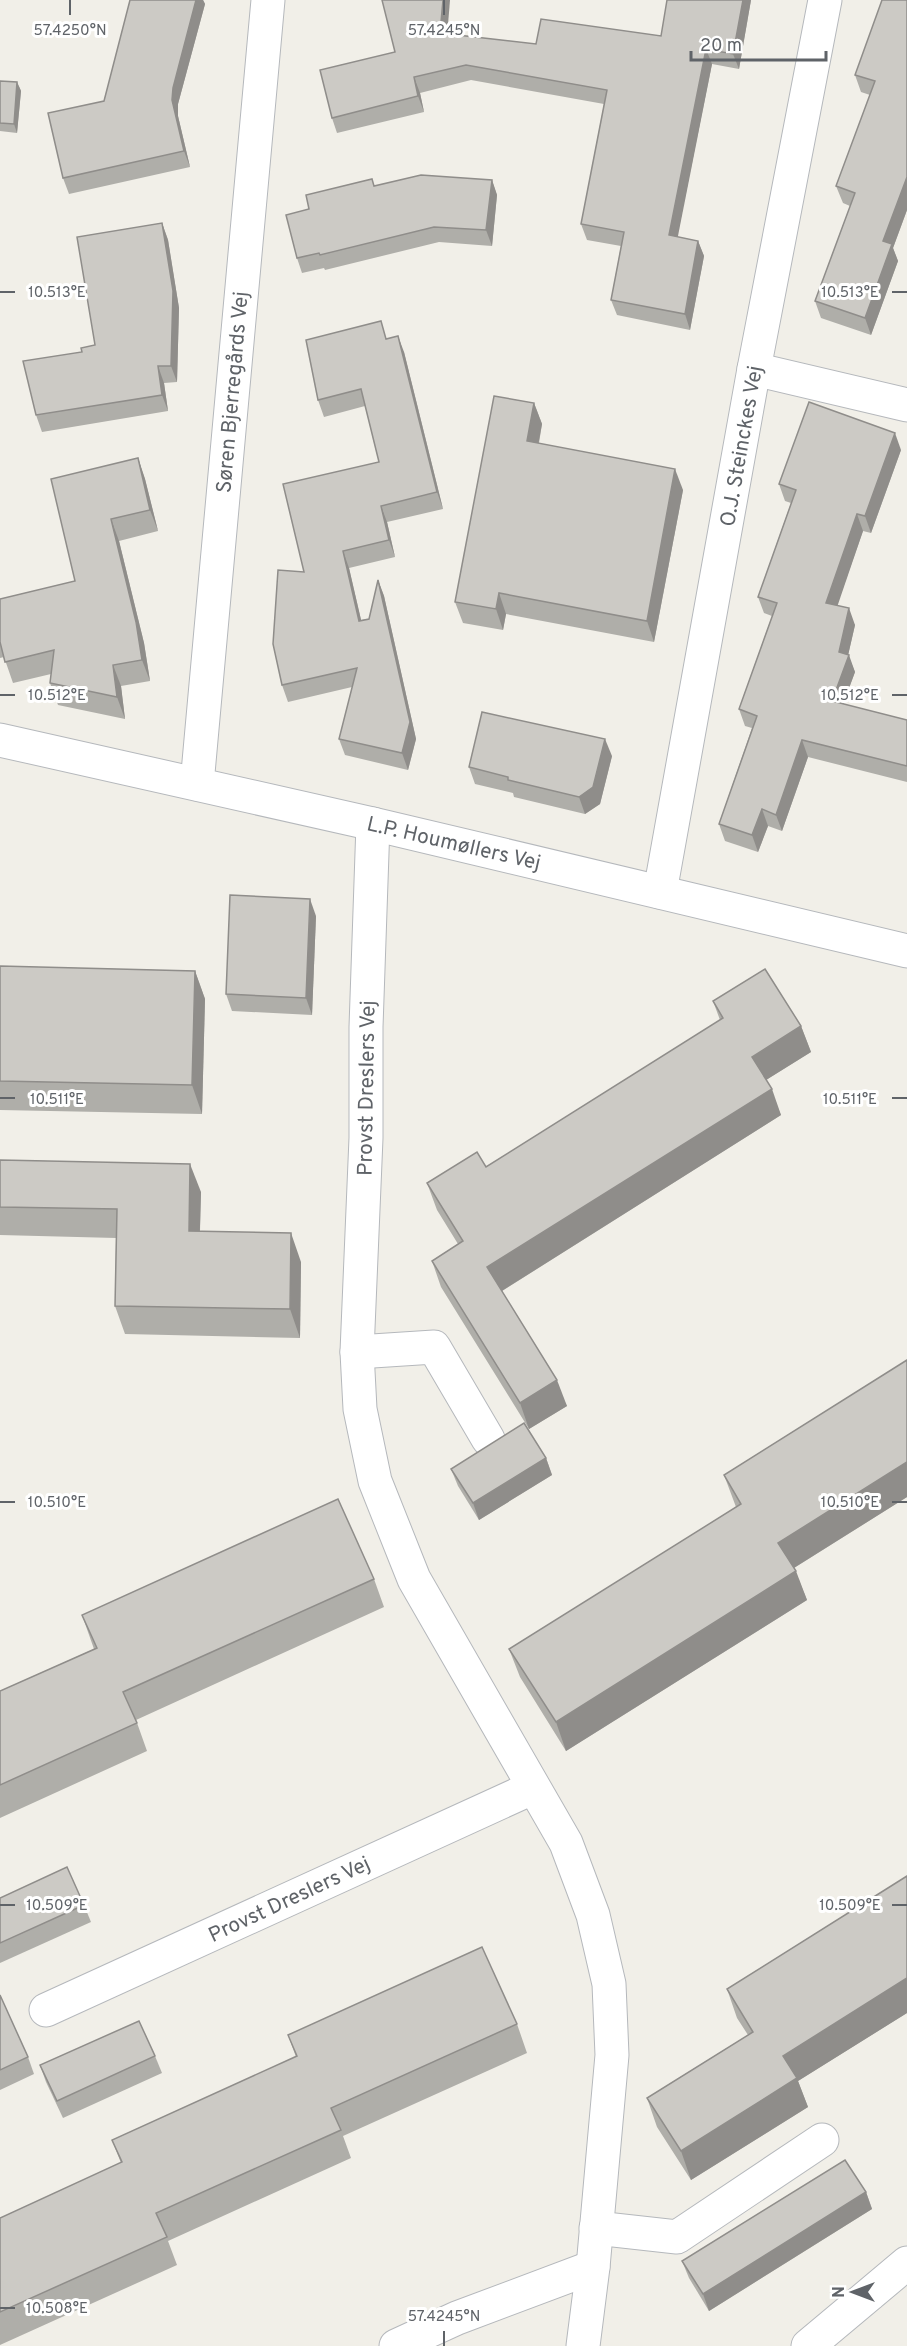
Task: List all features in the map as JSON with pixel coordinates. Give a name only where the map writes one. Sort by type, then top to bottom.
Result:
[{"type":"street","name":"Søren Bjerregårds Vej","points":[[197,784],[268,0]]},
{"type":"street","name":"O.J. Steinckes Vej","points":[[660,892],[754,369],[825,0]]},
{"type":"street","points":[[754,369],[907,405]]},
{"type":"street","name":"L.P. Houmøllers Vej","points":[[0,741],[373,824],[907,951]]},
{"type":"street","name":"Provst Dreslers Vej","points":[[373,824],[366,1027],[366,1138],[357,1352],[360,1409],[375,1481],[414,1579],[470,1673],[532,1788],[566,1843],[593,1915],[609,1984],[612,2055],[593,2268],[583,2346]]},
{"type":"street","points":[[357,1352],[434,1347],[488,1439]]},
{"type":"street","name":"Provst Dreslers Vej","points":[[46,2010],[532,1788]]},
{"type":"street","points":[[596,2228],[677,2237],[822,2140]]},
{"type":"street","points":[[808,2346],[907,2263]]},
{"type":"street","points":[[396,2346],[457,2318],[593,2268]]},
{"type":"building","points":[[130,0],[196,0],[173,88],[172,100],[184,151],[63,178],[48,113],[104,101]]},
{"type":"building","points":[[382,0],[443,0],[440,33],[536,44],[541,19],[661,36],[667,0],[743,0],[733,54],[706,49],[669,235],[698,241],[685,314],[611,300],[624,232],[581,224],[607,90],[466,65],[414,77],[418,96],[332,118],[320,70],[395,52]]},
{"type":"building","points":[[882,0],[907,0],[907,177],[883,241],[892,244],[865,318],[815,301],[855,193],[836,186],[875,81],[855,75]]},
{"type":"building","points":[[0,81],[17,82],[14,124],[0,123]]},
{"type":"building","points":[[421,175],[492,180],[486,230],[434,227],[320,255],[319,253],[297,258],[286,215],[309,209],[306,195],[372,179],[374,186]]},
{"type":"building","points":[[162,223],[173,291],[171,366],[158,366],[162,395],[36,415],[23,361],[82,352],[81,348],[95,345],[77,237]]},
{"type":"building","points":[[381,321],[386,339],[398,336],[437,492],[381,506],[389,540],[343,551],[359,621],[369,619],[378,580],[410,722],[402,753],[339,739],[357,668],[282,685],[273,644],[278,570],[304,572],[283,484],[379,462],[361,389],[318,400],[306,340]]},
{"type":"building","points":[[494,396],[534,403],[527,441],[675,469],[647,621],[499,593],[496,609],[455,602]]},
{"type":"building","points":[[809,402],[895,433],[865,516],[857,514],[826,603],[849,608],[839,652],[849,655],[832,701],[907,720],[907,766],[802,740],[776,815],[762,809],[752,835],[719,824],[757,716],[739,709],[777,603],[758,597],[796,490],[779,484]]},
{"type":"building","points":[[138,458],[150,510],[111,519],[136,622],[142,660],[113,665],[117,697],[50,683],[54,650],[5,662],[0,642],[0,599],[75,581],[51,479]]},
{"type":"building","points":[[482,712],[605,739],[593,787],[579,797],[508,780],[508,777],[469,767]]},
{"type":"building","points":[[230,895],[310,899],[306,998],[226,994]]},
{"type":"building","points":[[0,966],[195,971],[192,1085],[0,1081]]},
{"type":"building","points":[[765,969],[801,1026],[752,1057],[772,1089],[487,1267],[557,1380],[520,1403],[432,1261],[463,1241],[427,1183],[477,1152],[486,1167],[723,1018],[713,1001]]},
{"type":"building","points":[[0,1160],[190,1164],[189,1231],[291,1233],[290,1309],[115,1306],[117,1209],[0,1207]]},
{"type":"building","points":[[907,1360],[907,1462],[778,1543],[796,1571],[556,1722],[509,1649],[741,1504],[724,1475]]},
{"type":"building","points":[[524,1423],[546,1458],[473,1503],[451,1469]]},
{"type":"building","points":[[338,1499],[374,1579],[123,1692],[137,1723],[0,1785],[0,1691],[97,1648],[82,1615]]},
{"type":"building","points":[[67,1867],[84,1905],[0,1943],[0,1898]]},
{"type":"building","points":[[907,1876],[907,1978],[783,2056],[797,2078],[681,2151],[647,2098],[753,2032],[727,1989]]},
{"type":"building","points":[[482,1947],[517,2024],[331,2108],[341,2130],[156,2213],[167,2237],[0,2312],[0,2218],[122,2162],[112,2140],[297,2056],[288,2035]]},
{"type":"building","points":[[0,1995],[28,2057],[0,2070]]},
{"type":"building","points":[[139,2021],[155,2056],[57,2101],[40,2065]]},
{"type":"building","points":[[845,2160],[866,2192],[703,2294],[682,2261]]}]
